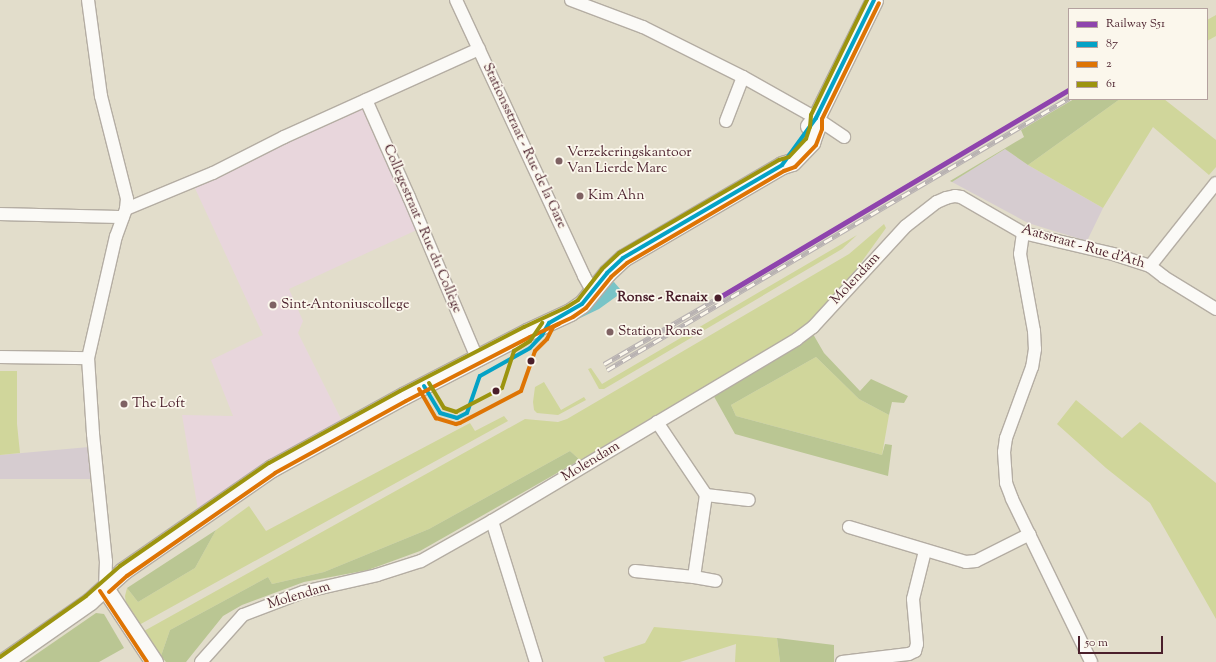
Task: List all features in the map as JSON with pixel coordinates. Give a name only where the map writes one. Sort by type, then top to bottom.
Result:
[{"type":"street","points":[[88,0],[102,96],[127,192],[124,213],[116,236],[88,358],[93,434],[106,561],[105,588],[116,607],[154,662]]},
{"type":"street","name":"Stationsstraat - Rue de la Gare","points":[[456,0],[584,276],[593,292]]},
{"type":"street","points":[[571,0],[643,27],[743,77],[816,118],[844,137]]},
{"type":"street","points":[[3,662],[54,628],[105,588],[123,570],[272,468],[326,437],[477,358],[570,312],[593,292],[607,273],[623,258],[782,165],[792,162],[809,144],[816,128],[816,118],[874,0]]},
{"type":"street","points":[[0,214],[124,213],[213,173],[284,137],[479,50]]},
{"type":"street","points":[[726,121],[743,77]]},
{"type":"street","name":"Collegestraat - Rue du Collège","points":[[366,100],[477,358]]},
{"type":"street","points":[[1150,266],[1216,183]]},
{"type":"street","name":"Aatstraat - Rue d'Ath","points":[[946,198],[955,196],[961,197],[1023,233],[1113,254],[1150,266],[1164,277],[1216,309]]},
{"type":"street","name":"Molendam","points":[[201,662],[243,616],[303,592],[399,569],[421,561],[492,521],[797,339],[812,327],[906,226],[937,202],[946,198]]},
{"type":"street","points":[[1023,233],[1020,254],[1034,331],[1035,349],[1032,367],[1006,438],[1004,452],[1006,483],[1012,499],[1091,662]]},
{"type":"street","points":[[0,357],[88,358]]},
{"type":"street","points":[[657,422],[706,495],[694,577]]},
{"type":"street","points":[[706,495],[749,500]]},
{"type":"street","points":[[492,521],[536,662]]},
{"type":"street","points":[[849,527],[925,551],[966,562],[976,561],[1030,534]]},
{"type":"street","points":[[842,662],[909,654],[915,651],[917,644],[913,599],[925,551]]},
{"type":"street","points":[[635,571],[694,577],[716,581]]},
{"type":"shaded area","name":"Sint-Antoniuscollege","points":[[363,104],[421,228],[289,289],[303,321],[298,333],[342,421],[198,510],[182,415],[233,416],[211,360],[263,335],[193,184]]},
{"type":"shaded area","points":[[1005,149],[1028,165],[1103,208],[1087,241],[1028,223],[952,182]]},
{"type":"shaded area","points":[[89,447],[92,479],[0,479],[0,455]]},
{"type":"green space","points":[[1216,15],[1216,36],[1208,40],[1208,19]]},
{"type":"green space","points":[[1072,100],[1119,100],[1028,165],[1005,149],[952,182],[950,181],[1024,137],[1021,130]]},
{"type":"green space","points":[[1119,100],[1165,100],[1216,140],[1216,167],[1209,175],[1153,127],[1103,208],[1028,165]]},
{"type":"green space","points":[[884,224],[886,228],[855,271],[804,328],[580,460],[570,451],[429,529],[324,572],[272,584],[268,577],[170,630],[161,656],[144,631],[525,419],[558,422],[567,419],[849,254]]},
{"type":"green space","points":[[857,235],[842,249],[604,389],[599,389],[588,369],[591,368],[602,384]]},
{"type":"green space","points":[[813,334],[824,353],[860,391],[871,379],[908,396],[904,403],[892,402],[889,415],[859,399],[816,357],[731,405],[736,416],[882,455],[885,444],[892,445],[888,476],[735,434],[712,393]]},
{"type":"green space","points":[[816,357],[859,399],[889,415],[882,455],[736,416],[731,405]]},
{"type":"green space","points":[[0,371],[17,371],[17,424],[20,453],[0,455]]},
{"type":"green space","points":[[544,382],[561,410],[584,397],[586,400],[558,415],[537,413],[534,410],[533,402],[535,387]]},
{"type":"green space","points":[[1076,400],[1122,438],[1140,422],[1216,483],[1216,619],[1150,503],[1106,468],[1057,424]]},
{"type":"green space","points":[[504,416],[508,421],[139,625],[126,604],[125,596],[127,588],[138,602],[195,568],[216,530],[249,506],[266,531],[470,423],[475,431]]},
{"type":"green space","points":[[570,451],[580,460],[420,551],[368,570],[304,582],[242,605],[223,616],[186,662],[166,662],[161,656],[170,630],[268,577],[272,584],[324,572],[429,529]]},
{"type":"green space","points":[[216,530],[195,568],[138,602],[127,588]]},
{"type":"green space","points":[[96,613],[104,614],[124,648],[99,662],[25,662]]},
{"type":"green space","points":[[654,627],[777,638],[780,662],[735,662],[736,644],[680,662],[605,662],[603,657],[645,643]]},
{"type":"green space","points":[[777,638],[834,645],[834,662],[780,662]]},
{"type":"water","points":[[614,282],[620,289],[617,296],[599,309],[578,319],[578,316],[594,302],[610,283]]},
{"type":"railway","points":[[607,370],[1068,99]]},
{"type":"railway","points":[[604,364],[718,298]]},
{"type":"rail line","name":"S51","points":[[718,298],[1068,91]]},
{"type":"transit line","name":"61","points":[[0,657],[86,596],[120,566],[269,463],[400,391],[524,327],[567,307],[578,300],[602,269],[619,253],[779,160],[789,157],[806,139],[810,127],[811,115],[867,0]]},
{"type":"transit line","name":"87","points":[[424,386],[440,413],[457,418],[467,413],[480,376],[530,348],[542,335],[549,323],[582,304],[607,273],[623,258],[782,165],[816,118],[874,0]]},
{"type":"transit line","name":"2","points":[[109,592],[127,576],[275,473],[406,401],[530,337],[573,317],[586,308],[611,277],[627,263],[784,171],[795,167],[816,145],[822,129],[822,119],[879,3]]},
{"type":"transit line","name":"61","points":[[429,383],[444,408],[456,412],[502,388],[514,351],[530,341],[542,323]]},
{"type":"transit line","name":"2","points":[[419,389],[436,418],[456,424],[460,423],[521,391],[535,351],[547,339],[553,327],[559,324]]},
{"type":"transit line","name":"2","points":[[100,591],[147,662]]},
{"type":"place","name":"Verzekeringskantoor Van Lierde Marc","points":[[559,161]]},
{"type":"place","name":"Kim Ahn","points":[[580,196]]},
{"type":"place","name":"Ronse - Renaix","points":[[718,298]]},
{"type":"place","name":"Sint-Antoniuscollege","points":[[273,305]]},
{"type":"place","name":"Station Ronse","points":[[610,332]]},
{"type":"place","name":"The Loft","points":[[124,404]]}]
